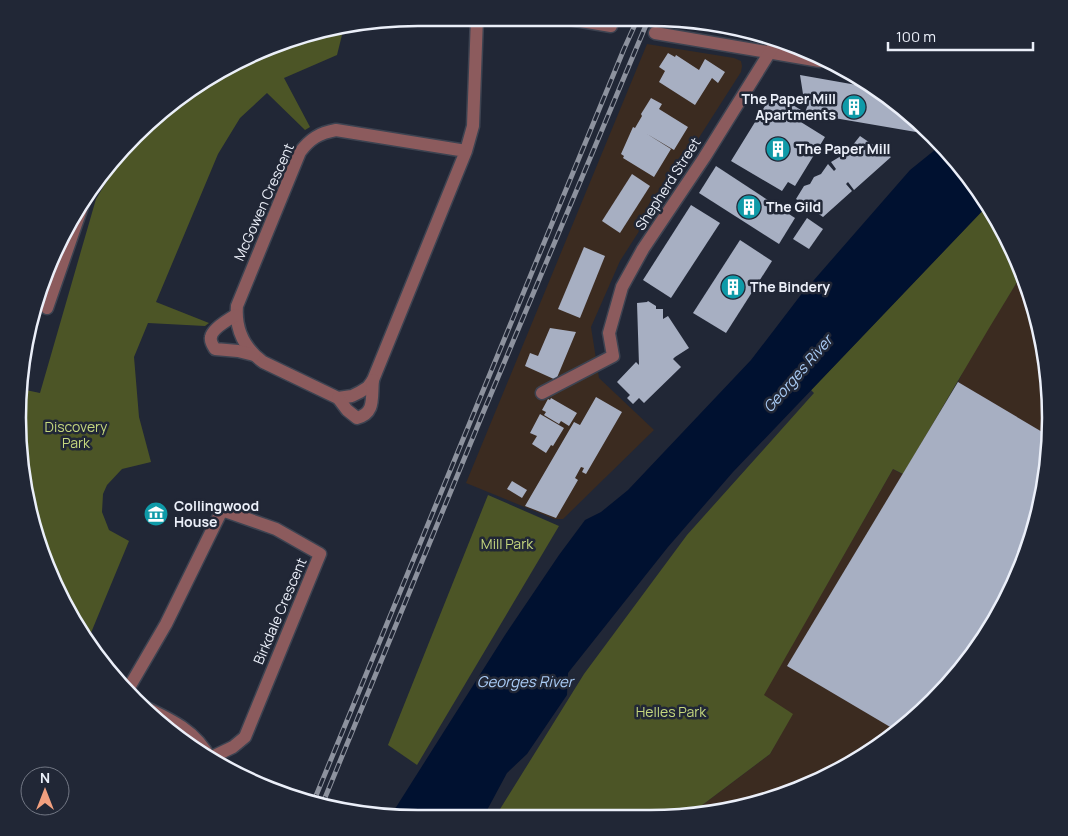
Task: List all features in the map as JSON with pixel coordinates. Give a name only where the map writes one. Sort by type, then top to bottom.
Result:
[{"type":"street","name":"McGowen Crescent","points":[[338,398],[352,396],[360,392],[368,387],[373,380],[466,151],[473,126],[477,26]]},
{"type":"street","points":[[655,33],[805,58]]},
{"type":"street","name":"Shepherd Street","points":[[542,393],[613,356],[609,333],[622,287],[644,249],[704,158],[774,46]]},
{"type":"street","name":"McGowen Crescent","points":[[373,380],[371,408],[366,415],[357,418],[346,410],[338,398],[263,362],[254,355],[241,337],[236,316],[240,296],[300,152],[315,136],[336,130],[349,131],[466,151]]},
{"type":"street","points":[[47,308],[72,235]]},
{"type":"street","name":"McGowen Crescent","points":[[236,316],[225,321],[214,331],[210,337],[211,343],[215,349],[238,351],[254,355]]},
{"type":"street","name":"Birkdale Crescent","points":[[131,684],[166,624],[222,510],[276,529],[320,554],[244,737],[233,747],[218,754]]},
{"type":"street","points":[[168,719],[187,729],[201,744]]},
{"type":"shaded area","points":[[647,44],[734,58],[741,61],[741,72],[620,261],[591,327],[599,378],[654,430],[563,519],[554,519],[466,483]]},
{"type":"shaded area","points":[[1017,282],[1028,317],[1038,367],[1041,392],[1041,444],[1034,494],[1021,544],[1001,591],[976,636],[945,676],[927,695],[908,713],[868,744],[823,769],[776,789],[726,802],[701,806],[770,754],[792,714],[763,695],[893,469],[902,474],[958,382],[969,359]]},
{"type":"green space","name":"Discovery Park","points":[[342,34],[337,55],[284,78],[310,127],[305,130],[267,93],[240,118],[218,154],[156,302],[209,323],[205,326],[148,323],[134,357],[139,417],[151,462],[122,469],[107,485],[103,494],[102,512],[109,530],[129,541],[91,634],[67,591],[47,544],[34,494],[27,444],[26,418],[27,390],[40,393],[96,199],[109,177],[141,141],[160,123],[200,92],[268,56],[292,47]]},
{"type":"green space","name":"Helles Park","points":[[982,211],[1001,245],[1017,282],[903,474],[893,469],[764,695],[793,714],[770,754],[701,806],[650,810],[499,810],[584,674],[687,535],[814,393],[811,390]]},
{"type":"green space","name":"Mill Park","points":[[488,495],[559,526],[417,765],[388,745]]},
{"type":"water","name":"Georges River","points":[[935,150],[961,180],[982,211],[733,472],[668,547],[568,673],[567,695],[527,754],[507,773],[487,810],[395,809],[505,635],[585,520],[601,512],[628,490],[751,360],[800,296],[910,170]]},
{"type":"building","points":[[668,53],[675,57],[676,55],[699,70],[705,59],[725,72],[718,83],[712,78],[695,105],[659,82],[665,71],[659,67]]},
{"type":"building","name":"The Paper Mill Apartments","points":[[800,75],[856,85],[888,107],[916,132],[805,113],[811,95],[803,94]]},
{"type":"building","name":"The Paper Mill","points":[[773,93],[801,110],[796,119],[825,137],[795,186],[788,182],[782,191],[731,161]]},
{"type":"building","points":[[651,98],[662,104],[659,109],[688,127],[674,150],[647,134],[671,149],[654,177],[623,158],[624,156],[621,154],[633,127],[635,128]]},
{"type":"building","points":[[860,136],[876,147],[871,151],[873,152],[878,148],[891,157],[854,190],[848,182],[846,184],[852,191],[823,217],[810,208],[814,205],[812,203],[807,206],[796,199],[804,186],[810,184],[814,177],[821,174],[828,164],[834,171],[836,169],[831,162],[841,156]]},
{"type":"building","name":"The Gild","points":[[716,166],[795,218],[779,244],[699,193]]},
{"type":"building","points":[[632,174],[650,186],[620,233],[602,221]]},
{"type":"building","points":[[691,205],[720,223],[671,298],[643,280]]},
{"type":"building","points":[[807,218],[823,229],[809,249],[793,239]]},
{"type":"building","name":"The Bindery","points":[[740,240],[772,261],[726,333],[693,313]]},
{"type":"building","points":[[584,247],[605,256],[580,318],[558,309]]},
{"type":"building","points":[[648,301],[656,306],[656,309],[663,309],[663,319],[668,316],[689,348],[673,359],[681,367],[644,403],[639,398],[633,404],[627,398],[630,395],[617,382],[636,362],[639,365],[637,303]]},
{"type":"building","points":[[550,328],[576,332],[556,380],[525,366],[530,353],[538,356]]},
{"type":"building","points":[[958,382],[1041,432],[1034,494],[1021,544],[1012,568],[976,636],[945,676],[908,713],[890,727],[787,666]]},
{"type":"building","points":[[596,397],[622,412],[586,474],[582,472],[584,468],[581,467],[575,478],[578,480],[556,518],[525,506],[574,422],[580,425]]},
{"type":"building","points":[[551,398],[577,413],[569,426],[561,421],[559,424],[544,415],[546,412],[542,410],[548,399],[550,400]]},
{"type":"building","points":[[540,414],[564,428],[553,446],[551,445],[546,453],[532,444],[537,436],[530,433]]},
{"type":"building","points":[[512,481],[527,490],[522,498],[507,489]]},
{"type":"railway","points":[[316,796],[634,26]]},
{"type":"railway","points":[[325,798],[483,413],[646,26]]},
{"type":"place","name":"The Paper Mill Apartments","points":[[854,107]]},
{"type":"place","name":"The Paper Mill","points":[[778,149]]},
{"type":"place","name":"The Gild","points":[[749,207]]},
{"type":"place","name":"The Bindery","points":[[733,287]]},
{"type":"place","name":"Collingwood House","points":[[156,514]]}]
